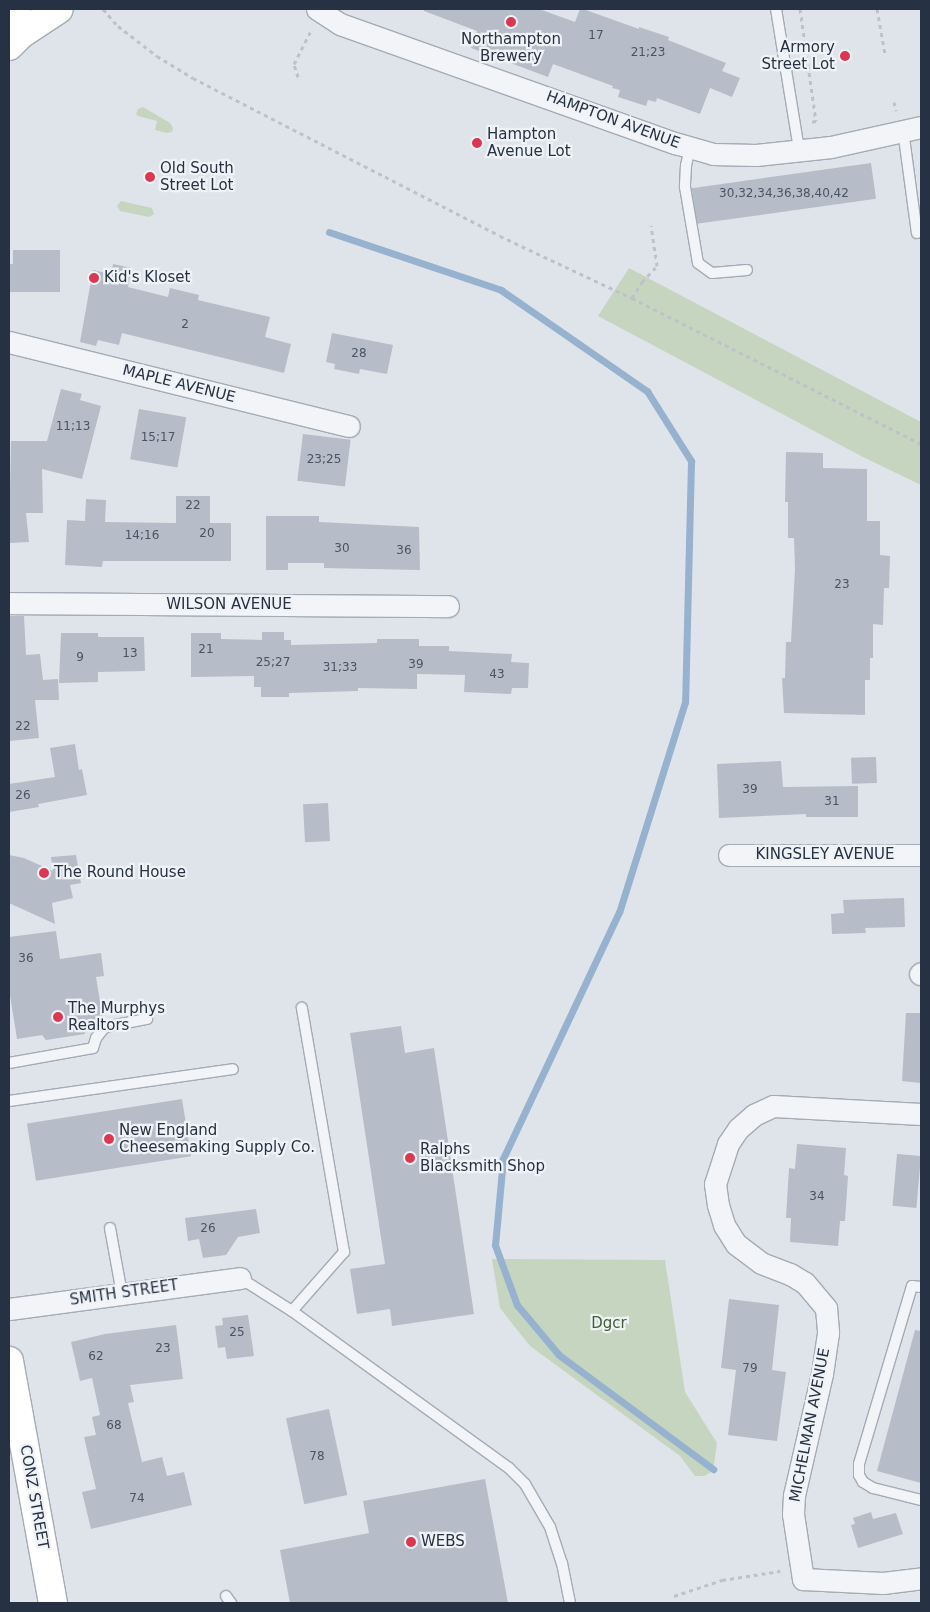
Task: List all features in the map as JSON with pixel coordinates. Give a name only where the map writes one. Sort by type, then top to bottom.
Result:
[{"type":"main road","points":[[9,15],[17,9]]},
{"type":"main road","points":[[9,46],[20,34],[60,9]]},
{"type":"main road","name":"CONZ STREET","points":[[9,1361],[53,1603]]},
{"type":"street","name":"HAMPTON AVENUE","points":[[317,9],[340,24],[690,148],[713,154],[740,156],[831,147],[912,129]]},
{"type":"street","name":"MAPLE AVENUE","points":[[9,342],[349,426]]},
{"type":"street","name":"WILSON AVENUE","points":[[9,603],[448,606]]},
{"type":"street","name":"KINGSLEY AVENUE","points":[[729,855],[921,855]]},
{"type":"street","name":"MICHELMAN AVENUE","points":[[802,1574],[793,1514],[794,1495],[822,1374],[828,1333],[826,1308],[805,1283],[790,1274],[761,1263],[736,1244],[724,1225],[718,1205],[715,1184],[720,1163],[728,1144],[738,1129],[754,1115],[773,1106],[921,1114]]},
{"type":"street","name":"SMITH STREET","points":[[9,1310],[240,1278]]},
{"type":"street","points":[[802,1574],[883,1583],[921,1578]]},
{"type":"lane","points":[[776,9],[799,150]]},
{"type":"lane","points":[[912,129],[918,233]]},
{"type":"lane","points":[[690,148],[686,165],[685,187],[698,263],[712,273],[747,270]]},
{"type":"lane","points":[[292,1310],[344,1252],[302,1008]]},
{"type":"lane","points":[[9,1063],[93,1048],[96,1038],[105,1027],[148,1020]]},
{"type":"lane","points":[[9,1101],[233,1069]]},
{"type":"lane","points":[[110,1228],[122,1294]]},
{"type":"lane","points":[[240,1278],[292,1310],[509,1468],[525,1484],[550,1527],[562,1563],[570,1603]]},
{"type":"lane","points":[[921,1287],[912,1286],[859,1464],[859,1475],[863,1482],[873,1488],[921,1500]]},
{"type":"path","points":[[103,9],[118,26],[157,56],[193,78],[500,236],[632,298],[921,444]]},
{"type":"path","points":[[800,9],[816,121],[810,122]]},
{"type":"path","points":[[877,9],[885,54]]},
{"type":"path","points":[[298,77],[294,64],[311,30]]},
{"type":"path","points":[[632,298],[642,282],[657,266],[651,225]]},
{"type":"path","points":[[674,1596],[722,1580],[802,1574]]},
{"type":"green space","points":[[143,107],[170,123],[173,128],[172,132],[167,133],[155,130],[157,121],[138,116],[136,114],[138,109]]},
{"type":"green space","points":[[121,201],[152,208],[154,214],[149,217],[120,211],[117,206]]},
{"type":"green space","points":[[629,268],[921,422],[921,485],[863,457],[598,316]]},
{"type":"green space","name":"Dgcr","points":[[492,1259],[665,1260],[685,1392],[717,1443],[713,1471],[704,1476],[695,1476],[680,1456],[530,1346],[500,1308]]},
{"type":"building","points":[[424,9],[539,9],[575,22],[580,9],[583,9],[639,29],[639,27],[669,37],[668,40],[726,63],[722,71],[740,78],[732,97],[710,88],[700,114],[657,98],[656,102],[648,100],[646,106],[618,97],[620,90],[612,88],[613,86],[553,64],[548,77],[471,48],[477,31],[424,11]]},
{"type":"building","points":[[871,163],[876,199],[697,224],[692,188]]},
{"type":"building","points":[[13,250],[60,250],[60,292],[9,292],[9,264],[13,264]]},
{"type":"building","points":[[113,264],[132,268],[128,287],[168,297],[170,288],[199,295],[198,300],[270,317],[265,337],[291,344],[284,373],[122,333],[119,345],[98,340],[96,346],[80,342],[93,270],[111,274]]},
{"type":"building","points":[[332,333],[393,345],[387,374],[360,369],[359,374],[334,369],[335,364],[326,362]]},
{"type":"building","points":[[61,389],[82,394],[80,400],[101,406],[82,479],[42,469],[43,513],[26,513],[29,542],[9,543],[11,441],[47,441]]},
{"type":"building","points":[[139,409],[186,417],[177,468],[130,459]]},
{"type":"building","points":[[303,434],[351,440],[345,486],[297,481]]},
{"type":"building","points":[[786,452],[823,453],[823,468],[867,469],[867,521],[880,521],[880,555],[890,556],[889,588],[884,588],[883,625],[873,624],[873,658],[870,658],[870,680],[865,680],[865,715],[784,713],[782,678],[785,678],[786,642],[791,642],[795,569],[794,538],[788,538],[788,502],[785,502]]},
{"type":"building","points":[[176,496],[210,496],[210,523],[231,523],[231,561],[103,561],[102,567],[65,565],[67,520],[85,521],[86,499],[106,500],[105,522],[176,523]]},
{"type":"building","points":[[266,516],[319,516],[319,522],[419,527],[420,570],[324,568],[324,563],[288,563],[288,570],[266,570]]},
{"type":"building","points":[[9,616],[24,616],[26,655],[40,654],[43,680],[58,679],[59,700],[35,700],[39,738],[9,741]]},
{"type":"building","points":[[262,632],[284,632],[284,640],[291,640],[291,645],[377,643],[377,639],[419,639],[419,646],[449,646],[449,651],[512,654],[511,662],[529,663],[528,688],[512,688],[511,694],[464,692],[465,675],[417,674],[417,689],[358,688],[358,691],[289,693],[289,697],[261,697],[261,687],[254,687],[254,676],[191,677],[191,633],[221,633],[221,639],[262,640]]},
{"type":"building","points":[[61,633],[98,633],[98,637],[144,637],[145,671],[98,672],[98,682],[59,683]]},
{"type":"building","points":[[75,744],[79,770],[82,769],[87,795],[38,804],[39,807],[9,812],[9,784],[55,777],[50,748]]},
{"type":"building","points":[[876,757],[877,783],[852,784],[851,758]]},
{"type":"building","points":[[781,761],[783,787],[858,786],[858,817],[806,817],[806,814],[719,818],[717,764]]},
{"type":"building","points":[[328,803],[330,841],[305,842],[303,804]]},
{"type":"building","name":"The Round House","points":[[9,855],[24,858],[53,871],[51,857],[76,855],[81,883],[70,885],[73,898],[52,903],[55,924],[9,903]]},
{"type":"building","points":[[904,898],[905,927],[865,928],[866,933],[832,934],[831,914],[844,913],[843,900]]},
{"type":"building","points":[[56,931],[60,959],[101,953],[104,976],[96,977],[103,1019],[90,1020],[91,1029],[85,1030],[85,1034],[46,1040],[42,1035],[17,1039],[9,989],[9,937]]},
{"type":"building","points":[[906,1013],[921,1013],[921,1083],[902,1081]]},
{"type":"building","name":"Ralphs Blacksmith Shop","points":[[401,1026],[405,1053],[434,1048],[474,1314],[392,1326],[390,1309],[357,1314],[350,1269],[385,1264],[350,1033]]},
{"type":"building","name":"New England Cheesemaking Supply Co.","points":[[182,1099],[191,1156],[36,1181],[27,1124]]},
{"type":"building","points":[[797,1144],[846,1148],[844,1175],[848,1176],[845,1221],[840,1221],[838,1246],[790,1242],[791,1218],[786,1218],[789,1168],[795,1169]]},
{"type":"building","points":[[897,1154],[921,1156],[916,1208],[892,1206]]},
{"type":"building","points":[[256,1209],[260,1233],[238,1237],[226,1255],[203,1258],[199,1239],[188,1241],[185,1218]]},
{"type":"building","points":[[729,1299],[779,1305],[772,1370],[786,1372],[777,1441],[728,1435],[736,1370],[721,1368]]},
{"type":"building","points":[[248,1315],[254,1356],[227,1359],[225,1347],[218,1348],[215,1326],[223,1325],[222,1318]]},
{"type":"building","points":[[176,1325],[183,1379],[130,1385],[134,1402],[128,1403],[142,1462],[162,1457],[167,1476],[184,1472],[192,1505],[91,1529],[82,1492],[96,1489],[84,1437],[96,1435],[92,1417],[100,1415],[92,1378],[80,1381],[71,1342],[105,1334]]},
{"type":"building","points":[[915,1330],[921,1331],[921,1483],[877,1471]]},
{"type":"building","points":[[329,1409],[347,1495],[304,1504],[286,1418]]},
{"type":"building","name":"WEBS","points":[[485,1479],[508,1603],[290,1603],[280,1550],[369,1533],[363,1501]]},
{"type":"building","points":[[871,1512],[873,1519],[896,1513],[903,1534],[858,1548],[851,1525],[855,1524],[853,1518]]},
{"type":"waterway","points":[[329,232],[501,290],[647,391],[691,461],[685,702],[619,912],[503,1159],[495,1245],[517,1305],[559,1355],[713,1469]]},
{"type":"place","name":"Northampton Brewery","points":[[511,22]]},
{"type":"place","name":"Armory Street Lot","points":[[845,56]]},
{"type":"place","name":"Hampton Avenue Lot","points":[[477,143]]},
{"type":"place","name":"Old South Street Lot","points":[[150,177]]},
{"type":"place","name":"Kid's Kloset","points":[[94,278]]},
{"type":"place","name":"The Round House","points":[[44,873]]},
{"type":"place","name":"The Murphys Realtors","points":[[58,1017]]},
{"type":"place","name":"New England Cheesemaking Supply Co.","points":[[109,1139]]},
{"type":"place","name":"Ralphs Blacksmith Shop","points":[[410,1158]]},
{"type":"place","name":"WEBS","points":[[411,1542]]}]
